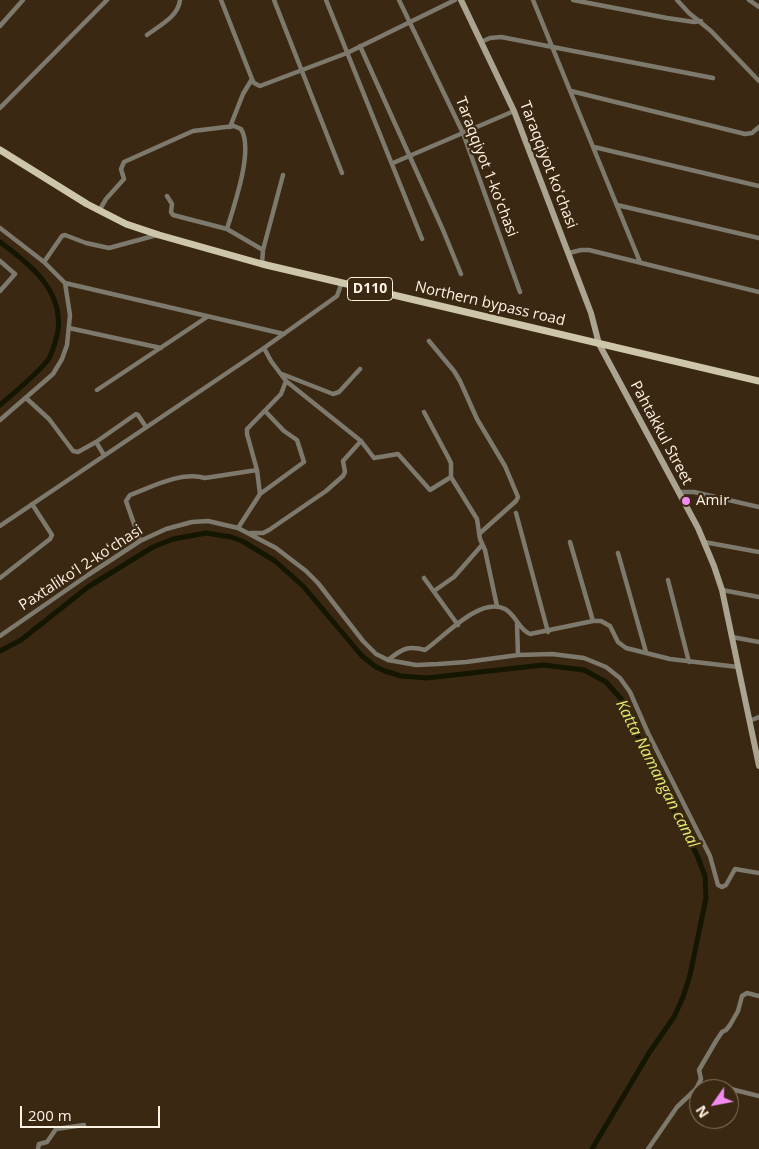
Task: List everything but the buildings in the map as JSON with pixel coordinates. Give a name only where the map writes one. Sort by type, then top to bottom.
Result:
[{"type":"main road","name":"Northern bypass road","points":[[0,150],[99,211],[126,224],[159,235],[262,264],[759,381]]},
{"type":"street","points":[[0,26],[23,0]]},
{"type":"street","points":[[0,108],[106,0]]},
{"type":"street","points":[[147,34],[174,15],[180,0]]},
{"type":"street","points":[[221,0],[252,79],[262,86],[347,52],[455,0]]},
{"type":"street","points":[[274,0],[342,174]]},
{"type":"street","points":[[326,0],[422,239]]},
{"type":"street","name":"Taraqqiyot 1-koʻchasi","points":[[399,0],[463,133],[520,292]]},
{"type":"street","name":"Taraqqiyot koʻchasi","points":[[461,0],[514,111],[591,313],[599,344]]},
{"type":"street","points":[[533,0],[640,262]]},
{"type":"street","points":[[573,0],[690,22],[701,21]]},
{"type":"street","points":[[677,0],[689,13],[701,21],[759,81]]},
{"type":"street","points":[[749,0],[759,7]]},
{"type":"street","points":[[481,42],[490,38],[501,37],[713,78]]},
{"type":"street","points":[[360,46],[449,245],[460,274]]},
{"type":"street","points":[[230,127],[252,79]]},
{"type":"street","points":[[571,91],[745,134],[752,133],[759,127]]},
{"type":"street","points":[[393,164],[409,155],[514,111]]},
{"type":"street","points":[[99,211],[106,199],[124,179],[121,166],[125,162],[187,133],[238,127],[244,134],[246,156],[227,229]]},
{"type":"street","points":[[594,147],[759,186]]},
{"type":"street","points":[[262,264],[263,250],[283,175]]},
{"type":"street","points":[[167,196],[172,204],[171,212],[173,215],[227,229],[263,250]]},
{"type":"street","points":[[617,205],[759,238]]},
{"type":"street","points":[[0,228],[44,262],[66,283],[284,334]]},
{"type":"street","points":[[44,262],[62,236],[65,235],[86,243],[109,248],[159,235]]},
{"type":"street","points":[[569,253],[586,250],[759,292]]},
{"type":"street","points":[[0,261],[15,274],[0,291]]},
{"type":"street","points":[[0,526],[284,334],[337,296],[342,282]]},
{"type":"street","points":[[0,420],[53,374],[62,359],[67,345],[70,315],[66,283]]},
{"type":"street","points":[[97,390],[150,357],[160,348],[207,317]]},
{"type":"street","points":[[69,328],[160,348]]},
{"type":"street","points":[[429,341],[460,381],[477,419],[505,466],[518,497],[516,502],[479,534]]},
{"type":"street","name":"Pahtakkul Street","points":[[599,344],[704,542],[722,590],[759,766]]},
{"type":"street","points":[[264,348],[286,381],[362,440],[374,458],[395,454],[401,456],[429,490],[451,477]]},
{"type":"street","points":[[281,374],[336,393],[360,369]]},
{"type":"street","points":[[260,494],[258,470],[247,429],[281,394],[286,381]]},
{"type":"street","points":[[26,398],[49,419],[73,451],[78,452],[96,442],[136,414],[146,427]]},
{"type":"street","points":[[238,528],[260,494],[304,462],[297,440],[284,431],[265,411]]},
{"type":"street","points":[[424,412],[451,463],[451,477],[477,519],[497,606]]},
{"type":"street","points":[[249,533],[263,533],[269,530],[326,492],[343,476],[343,461],[362,440]]},
{"type":"street","points":[[96,442],[104,455]]},
{"type":"street","points":[[140,541],[126,501],[130,495],[178,478],[204,478],[258,470]]},
{"type":"street","points":[[679,492],[694,492],[759,507]]},
{"type":"street","points":[[0,578],[50,539],[52,535],[32,504]]},
{"type":"street","points":[[516,513],[548,632]]},
{"type":"street","name":"Paxtalikoʻl 2-koʻchasi","points":[[0,636],[140,541],[166,529],[192,522],[208,521],[238,528],[249,533],[276,548],[306,571],[318,583],[363,641],[376,654],[388,660]]},
{"type":"street","points":[[570,542],[593,621]]},
{"type":"street","points":[[704,542],[758,552],[759,545]]},
{"type":"street","points":[[435,593],[454,576],[482,545]]},
{"type":"street","points":[[618,553],[646,652]]},
{"type":"street","points":[[424,578],[458,624]]},
{"type":"street","points":[[668,580],[689,662]]},
{"type":"street","points":[[722,590],[759,598]]},
{"type":"street","points":[[388,660],[410,647],[425,650],[481,609],[497,606],[506,610],[524,631],[530,634],[601,621],[610,626],[622,646],[670,659],[738,667]]},
{"type":"street","points":[[517,622],[518,655]]},
{"type":"street","points":[[732,637],[759,642]]},
{"type":"street","points":[[388,660],[416,664],[438,664],[518,655],[552,654],[584,658],[606,667],[620,678],[630,692],[656,749],[710,856],[718,885],[722,887],[726,885],[735,869],[759,873]]},
{"type":"street","points":[[749,721],[759,717]]},
{"type":"street","points":[[648,1149],[677,1107],[696,1089],[701,1079],[699,1070],[716,1041],[722,1032],[726,1030],[738,1011],[742,996],[747,993],[759,996]]},
{"type":"street","points":[[739,1091],[759,1096]]},
{"type":"street","points":[[38,1149],[39,1144],[47,1142],[56,1129],[84,1125]]},
{"type":"waterway","name":"Katta Namangan canal","points":[[0,242],[33,269],[42,279],[50,290],[58,316],[58,331],[48,360],[31,378],[0,405]]},
{"type":"waterway","name":"Katta Namangan canal","points":[[0,651],[21,640],[88,587],[153,547],[173,539],[206,533],[231,537],[242,541],[275,561],[303,586],[362,656],[376,667],[385,671],[401,676],[427,678],[543,665],[584,670],[606,682],[622,700],[654,773],[697,855],[705,876],[706,898],[690,975],[674,1017],[649,1053],[592,1149]]},
{"type":"place","name":"Amir","points":[[686,501]]}]
